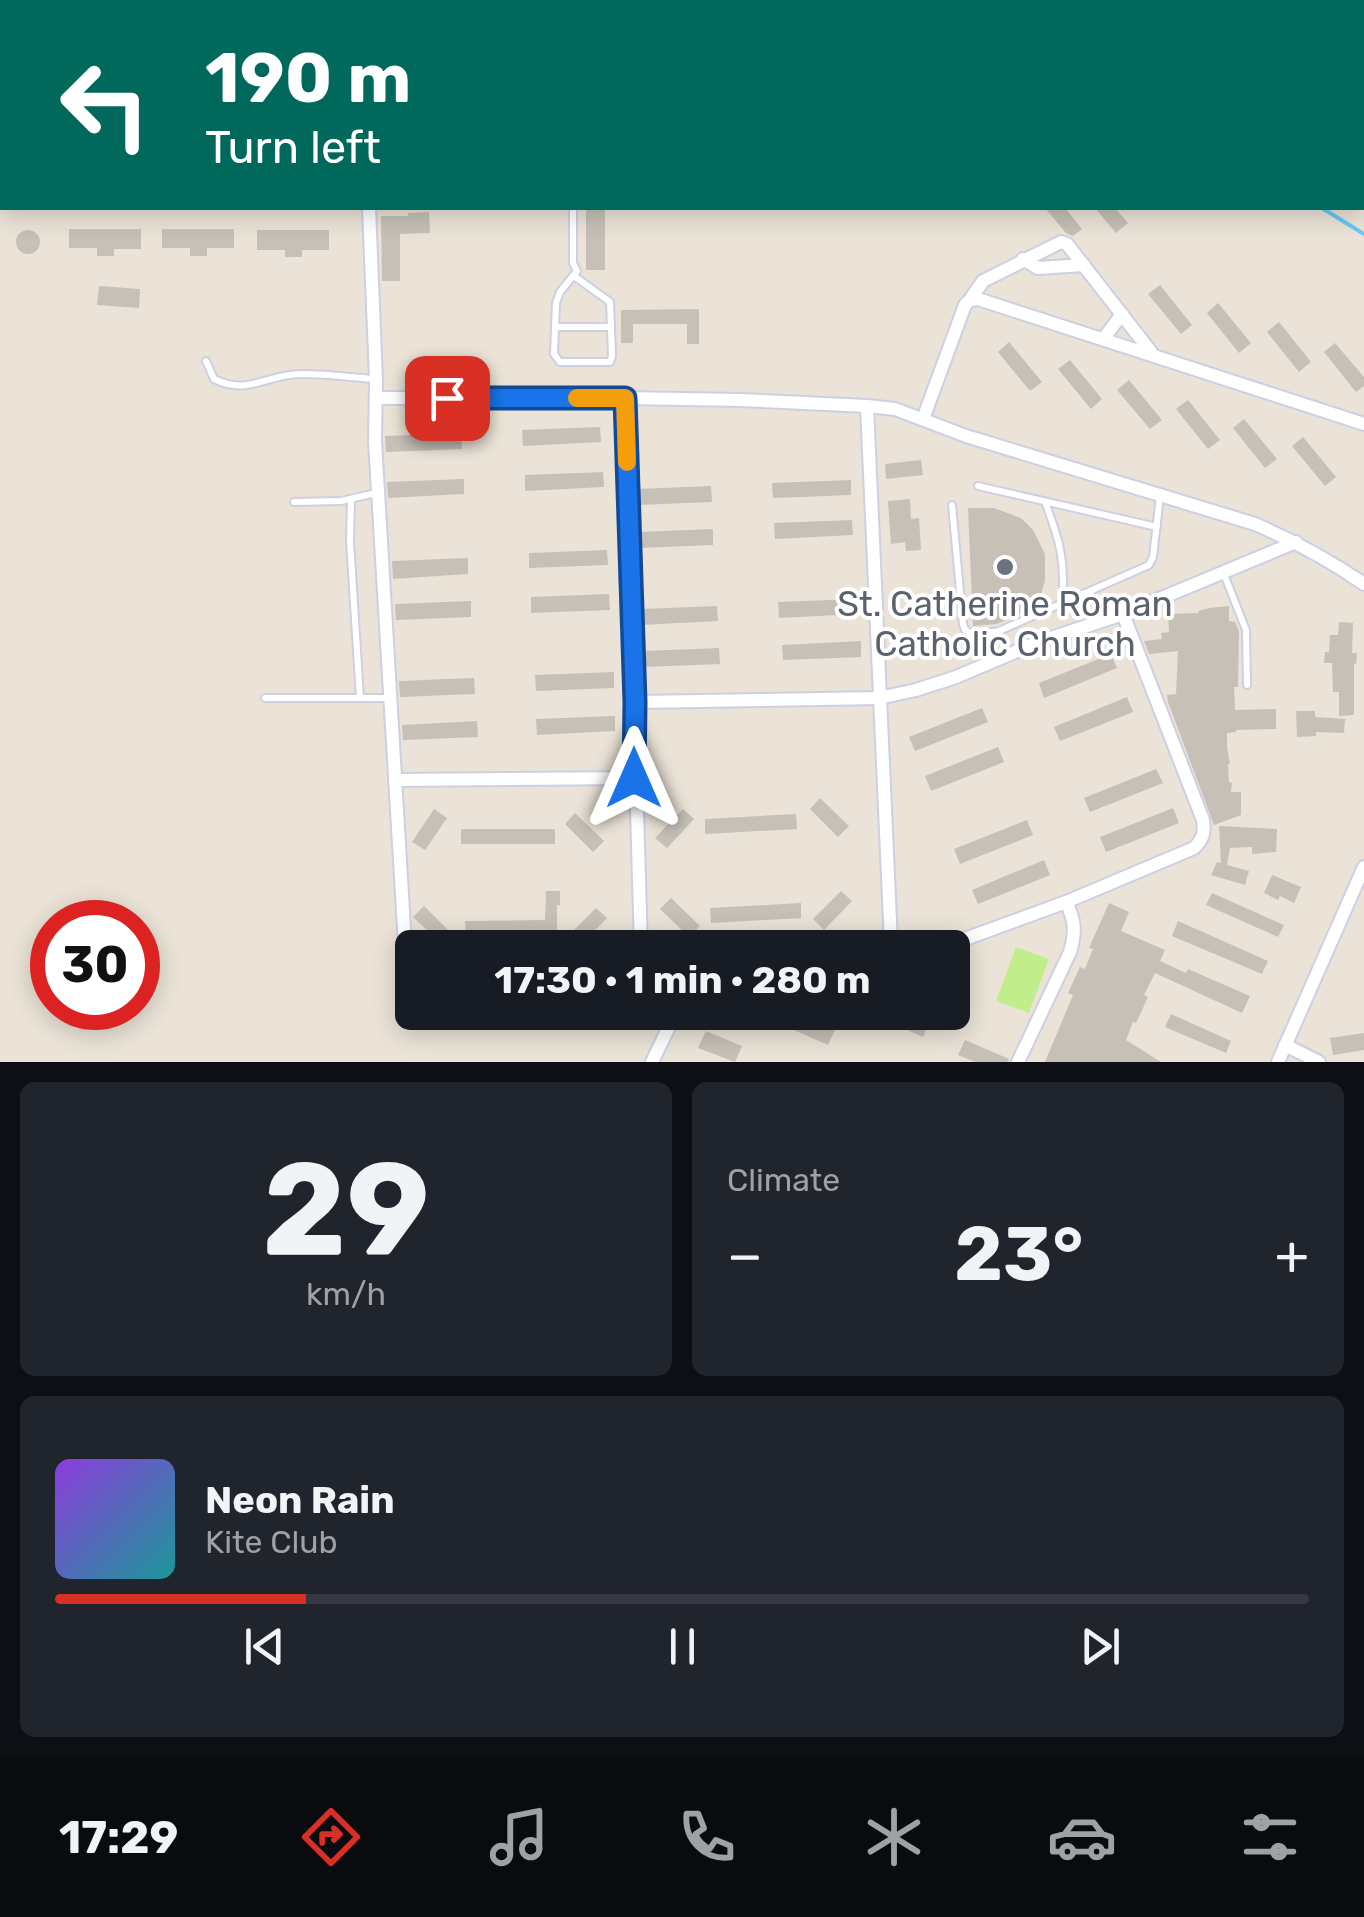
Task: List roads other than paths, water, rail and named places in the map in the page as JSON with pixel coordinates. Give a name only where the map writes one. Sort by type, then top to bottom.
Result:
[{"type":"street","points":[[369,210],[378,492],[404,930]]},
{"type":"street","points":[[923,419],[965,306],[983,281],[1061,242],[1067,244],[1152,354]]},
{"type":"street","points":[[1023,259],[1038,268],[1084,265]]},
{"type":"street","points":[[970,300],[986,300],[1364,424]]},
{"type":"street","points":[[1104,338],[1122,314]]},
{"type":"street","points":[[376,398],[625,398],[894,409],[966,436],[1255,524],[1296,542],[1364,584]]},
{"type":"street","points":[[625,398],[640,930]]},
{"type":"street","points":[[867,406],[890,930]]},
{"type":"street","points":[[635,702],[879,698],[916,690],[1123,614],[1296,542]]},
{"type":"street","points":[[970,937],[1066,902],[1194,848],[1202,840],[1203,820],[1123,614]]},
{"type":"street","points":[[395,780],[634,778]]},
{"type":"street","points":[[1278,1062],[1364,867]]},
{"type":"street","points":[[1018,1062],[1070,952],[1074,918],[1066,902]]},
{"type":"street","points":[[652,1062],[667,1030]]},
{"type":"street","points":[[1285,1045],[1319,1062]]},
{"type":"lane","points":[[572,210],[572,263],[576,271],[557,298],[554,354],[560,362],[610,362],[610,302],[574,276]]},
{"type":"lane","points":[[555,328],[611,327]]},
{"type":"lane","points":[[206,361],[214,379],[232,386],[300,374],[376,379]]},
{"type":"lane","points":[[978,486],[1157,527]]},
{"type":"lane","points":[[294,502],[351,500],[378,492]]},
{"type":"lane","points":[[952,505],[963,624],[969,634],[981,635],[999,631],[1149,566],[1160,495]]},
{"type":"lane","points":[[351,500],[360,698]]},
{"type":"lane","points":[[1044,501],[1063,553],[1062,602]]},
{"type":"lane","points":[[1224,574],[1246,630],[1247,686]]},
{"type":"lane","points":[[264,698],[390,698]]},
{"type":"waterway","points":[[1325,210],[1364,234]]},
{"type":"place","name":"St. Catherine Roman Catholic Church","points":[[1005,567]]}]
